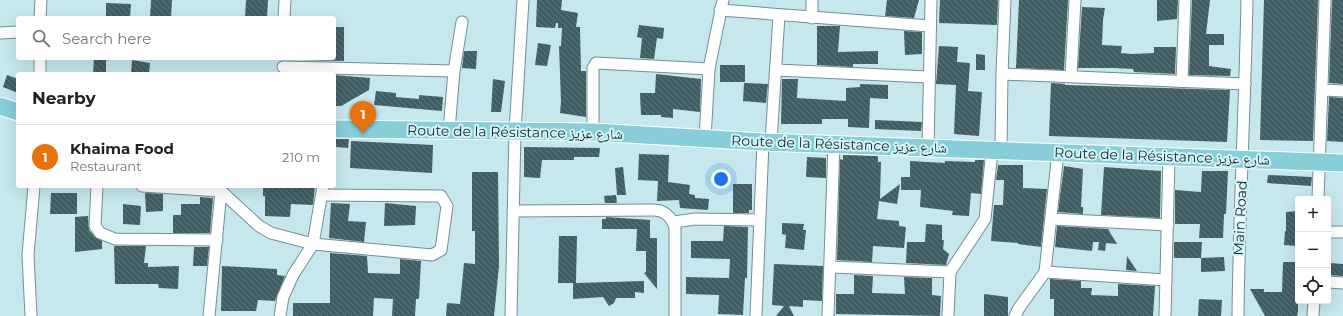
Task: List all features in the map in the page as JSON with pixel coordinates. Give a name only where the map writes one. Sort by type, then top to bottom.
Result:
[{"type":"main road","points":[[0,106],[16,111]]},
{"type":"main road","name":"Route de la Résistance شارع عزيز","points":[[336,129],[593,132],[767,142],[1058,152],[1134,157],[1169,156],[1343,163]]},
{"type":"street","points":[[40,16],[41,0]]},
{"type":"street","points":[[284,16],[285,0]]},
{"type":"street","points":[[511,316],[515,130],[523,0]]},
{"type":"street","points":[[812,0],[812,18]]},
{"type":"street","points":[[928,148],[928,77],[931,0]]},
{"type":"street","points":[[948,316],[950,272],[985,218],[997,150],[1005,0]]},
{"type":"street","points":[[1071,76],[1075,0]]},
{"type":"street","points":[[1182,81],[1184,0]]},
{"type":"street","name":"Main Road","points":[[1238,316],[1238,234],[1243,160],[1247,0]]},
{"type":"street","points":[[1318,196],[1318,162],[1323,90],[1325,0]]},
{"type":"street","points":[[705,139],[709,69],[722,5],[779,15],[930,26]]},
{"type":"street","points":[[756,316],[759,220],[776,70],[779,15]]},
{"type":"street","points":[[450,130],[454,71],[462,22]]},
{"type":"street","points":[[0,33],[16,32]]},
{"type":"street","points":[[40,60],[40,72]]},
{"type":"street","points":[[593,132],[593,68],[596,63],[709,69]]},
{"type":"street","points":[[283,66],[454,71]]},
{"type":"street","points":[[776,70],[928,77]]},
{"type":"street","points":[[1002,74],[1245,84]]},
{"type":"street","points":[[1323,90],[1343,91]]},
{"type":"street","points":[[828,316],[831,267],[834,144]]},
{"type":"street","points":[[1015,316],[1019,308],[1045,272],[1058,152]]},
{"type":"street","points":[[1165,316],[1169,156]]},
{"type":"street","points":[[31,316],[28,255],[34,188]]},
{"type":"street","points":[[97,188],[95,226],[100,233],[115,239],[216,240]]},
{"type":"street","points":[[174,188],[221,191],[259,226],[271,233],[313,244],[432,255],[441,250],[447,206],[441,196],[322,191],[313,244],[293,275],[283,297],[280,316]]},
{"type":"street","points":[[209,316],[221,191]]},
{"type":"street","points":[[513,211],[657,210],[666,214],[674,222],[675,228],[675,316]]},
{"type":"street","points":[[674,222],[695,219],[759,220]]},
{"type":"street","points":[[1051,220],[1168,225]]},
{"type":"street","points":[[1331,232],[1343,232]]},
{"type":"street","points":[[831,267],[950,272]]},
{"type":"street","points":[[1045,272],[1166,280]]},
{"type":"street","points":[[1331,282],[1343,283]]},
{"type":"street","points":[[1313,316],[1314,304]]},
{"type":"building","points":[[151,0],[172,0],[171,16],[150,16]]},
{"type":"building","points":[[246,0],[268,0],[267,16],[245,16]]},
{"type":"building","points":[[537,0],[562,0],[561,10],[578,13],[576,27],[580,27],[581,71],[586,71],[586,117],[560,113],[559,46],[561,46],[562,28],[558,28],[558,23],[556,23],[555,28],[536,27]]},
{"type":"building","points":[[887,0],[919,0],[914,18],[885,16]]},
{"type":"building","points":[[940,0],[998,0],[997,25],[939,23]]},
{"type":"building","points":[[1019,0],[1068,0],[1064,70],[1016,68]]},
{"type":"building","points":[[1157,0],[1178,0],[1177,19],[1157,21]]},
{"type":"building","points":[[1192,0],[1210,0],[1206,34],[1224,34],[1224,45],[1209,45],[1209,66],[1231,69],[1230,76],[1189,75]]},
{"type":"building","points":[[1264,0],[1318,0],[1313,141],[1260,140]]},
{"type":"building","points":[[1332,0],[1343,0],[1343,84],[1329,83]]},
{"type":"building","points":[[106,3],[131,4],[130,16],[106,16]]},
{"type":"building","points":[[1082,7],[1105,8],[1102,45],[1122,46],[1121,53],[1132,54],[1154,53],[1154,47],[1176,47],[1175,74],[1134,72],[1133,69],[1078,68]]},
{"type":"building","points":[[639,25],[664,28],[663,39],[657,38],[654,59],[640,58],[642,38],[637,37]]},
{"type":"building","points":[[817,26],[840,26],[838,52],[878,51],[878,64],[853,64],[853,67],[817,65]]},
{"type":"building","points":[[336,27],[344,27],[344,61],[300,60],[336,60]]},
{"type":"building","points":[[904,31],[922,32],[922,54],[905,55]]},
{"type":"building","points":[[538,43],[551,45],[547,66],[535,65]]},
{"type":"building","points":[[939,46],[958,47],[957,62],[970,63],[968,91],[982,92],[979,136],[954,134],[956,85],[936,84]]},
{"type":"building","points":[[464,51],[477,51],[476,69],[462,68]]},
{"type":"building","points":[[976,54],[985,55],[985,70],[976,70]]},
{"type":"building","points":[[94,60],[106,60],[106,72],[93,72]]},
{"type":"building","points":[[132,60],[150,63],[149,72],[131,72]]},
{"type":"building","points":[[720,65],[745,65],[745,82],[720,82]]},
{"type":"building","points":[[656,74],[701,79],[700,112],[673,109],[673,118],[661,117],[661,115],[641,115],[640,93],[655,93]]},
{"type":"building","points":[[7,75],[16,78],[16,92],[3,87]]},
{"type":"building","points":[[336,75],[370,78],[369,90],[341,106],[336,106]]},
{"type":"building","points":[[493,79],[505,81],[501,112],[491,112]]},
{"type":"building","points":[[782,79],[798,79],[797,98],[846,101],[846,88],[860,87],[860,84],[888,85],[888,99],[870,98],[869,128],[848,127],[848,119],[822,119],[822,124],[781,124]]},
{"type":"building","points":[[744,83],[768,84],[766,103],[743,101]]},
{"type":"building","points":[[1051,83],[1065,85],[1230,90],[1227,142],[1049,136]]},
{"type":"building","points":[[376,91],[396,93],[396,97],[419,99],[419,95],[443,97],[442,111],[374,105]]},
{"type":"building","points":[[1329,97],[1343,98],[1343,142],[1327,141]]},
{"type":"building","points":[[875,120],[922,122],[921,131],[875,129]]},
{"type":"building","points":[[336,139],[349,139],[348,148],[336,147]]},
{"type":"building","points":[[351,141],[433,145],[432,173],[350,168]]},
{"type":"building","points":[[524,147],[600,148],[599,157],[574,157],[574,160],[542,160],[540,178],[524,177]]},
{"type":"building","points":[[639,154],[669,155],[668,182],[690,185],[689,194],[695,195],[695,198],[709,199],[708,210],[680,208],[679,200],[657,201],[658,181],[638,180]]},
{"type":"building","points":[[843,155],[878,156],[878,162],[881,162],[880,199],[900,184],[897,204],[879,201],[877,219],[899,221],[899,226],[906,227],[904,248],[873,246],[872,262],[837,260],[840,159],[843,160]]},
{"type":"building","points":[[807,157],[826,158],[826,178],[806,177]]},
{"type":"building","points":[[975,160],[984,160],[981,194],[971,193],[969,216],[952,215],[953,211],[920,207],[921,190],[901,190],[901,177],[910,177],[910,161],[945,163],[945,161],[975,162]]},
{"type":"building","points":[[998,165],[1023,165],[1023,188],[1047,189],[1041,247],[1018,243],[991,241],[994,205],[1003,205],[1004,180],[996,180]]},
{"type":"building","points":[[1064,166],[1083,169],[1081,207],[1083,207],[1083,214],[1058,212]]},
{"type":"building","points":[[623,167],[626,195],[617,195],[615,168]]},
{"type":"building","points":[[1104,167],[1161,171],[1160,218],[1101,215]]},
{"type":"building","points":[[1202,171],[1228,171],[1226,214],[1224,214],[1223,238],[1199,238],[1200,224],[1175,224],[1175,190],[1201,192]]},
{"type":"building","points":[[472,172],[498,172],[499,266],[494,316],[446,316],[447,303],[460,304],[464,263],[475,264],[475,231],[472,231]]},
{"type":"building","points":[[1268,175],[1312,177],[1311,186],[1267,183]]},
{"type":"building","points":[[733,184],[752,184],[752,210],[749,210],[749,213],[733,213]]},
{"type":"building","points":[[263,188],[315,188],[313,205],[291,204],[290,217],[265,216],[265,196],[263,196]]},
{"type":"building","points":[[51,193],[77,193],[77,214],[50,214]]},
{"type":"building","points":[[145,193],[163,194],[163,211],[146,212]]},
{"type":"building","points":[[616,195],[617,203],[605,203],[604,196]]},
{"type":"building","points":[[200,197],[213,198],[210,233],[173,233],[173,215],[181,215],[181,204],[200,204]]},
{"type":"building","points":[[331,203],[350,204],[348,221],[366,222],[364,242],[329,238]]},
{"type":"building","points":[[385,203],[416,206],[415,225],[384,226]]},
{"type":"building","points":[[123,204],[141,206],[140,225],[123,224]]},
{"type":"building","points":[[1295,211],[1295,246],[1284,245],[1286,212]]},
{"type":"building","points":[[88,216],[89,230],[95,237],[102,241],[102,249],[75,252],[75,217]]},
{"type":"building","points":[[606,217],[650,220],[650,238],[657,238],[657,289],[644,273],[646,272],[646,251],[636,251],[637,229],[602,229],[602,219],[606,219]]},
{"type":"building","points":[[782,223],[804,224],[803,230],[806,230],[804,250],[785,248],[786,235],[782,234]]},
{"type":"building","points":[[926,224],[942,225],[942,240],[944,240],[943,249],[949,254],[946,265],[906,263],[907,242],[925,242]]},
{"type":"building","points":[[724,226],[748,227],[747,278],[745,278],[743,315],[718,314],[719,295],[686,294],[686,277],[729,278],[730,259],[691,258],[691,241],[723,241]]},
{"type":"building","points":[[1057,226],[1108,229],[1117,244],[1106,243],[1105,251],[1098,250],[1099,242],[1093,242],[1092,251],[1055,247]]},
{"type":"building","points":[[559,236],[577,236],[576,283],[644,281],[644,293],[635,292],[635,298],[616,298],[614,303],[609,306],[603,297],[573,299],[573,283],[558,283]]},
{"type":"building","points":[[1174,242],[1202,242],[1201,258],[1174,258]]},
{"type":"building","points":[[114,246],[146,246],[144,263],[148,263],[148,267],[179,266],[178,289],[159,288],[158,284],[115,284]]},
{"type":"building","points":[[194,247],[209,247],[207,266],[193,266]]},
{"type":"building","points":[[330,253],[367,256],[368,273],[400,274],[400,259],[421,261],[419,299],[416,299],[415,316],[392,316],[393,299],[374,298],[373,316],[293,316],[293,303],[330,303]]},
{"type":"building","points":[[1127,256],[1137,271],[1126,270]]},
{"type":"building","points":[[1224,257],[1225,271],[1201,272],[1201,258]]},
{"type":"building","points":[[1283,262],[1295,262],[1295,304],[1298,304],[1297,316],[1265,316],[1250,289],[1264,289],[1264,292],[1282,292]]},
{"type":"building","points":[[1331,263],[1343,264],[1343,276],[1331,275]]},
{"type":"building","points":[[774,264],[823,266],[822,301],[803,300],[803,307],[789,306],[794,316],[776,316],[784,306],[772,305]]},
{"type":"building","points":[[222,266],[277,269],[277,275],[285,276],[275,301],[258,300],[256,311],[221,311]]},
{"type":"building","points":[[854,275],[873,276],[872,293],[905,294],[904,277],[932,278],[932,295],[941,296],[940,316],[836,314],[836,294],[854,294]]},
{"type":"building","points":[[1050,279],[1081,281],[1081,288],[1092,288],[1091,295],[1118,296],[1118,284],[1155,286],[1153,316],[1054,316],[1054,299],[1050,299]]},
{"type":"building","points":[[984,294],[1008,297],[1008,316],[984,316]]},
{"type":"building","points":[[1199,299],[1222,300],[1221,316],[1198,316]]},
{"type":"place","name":"Khaima Food","points":[[363,134]]}]
